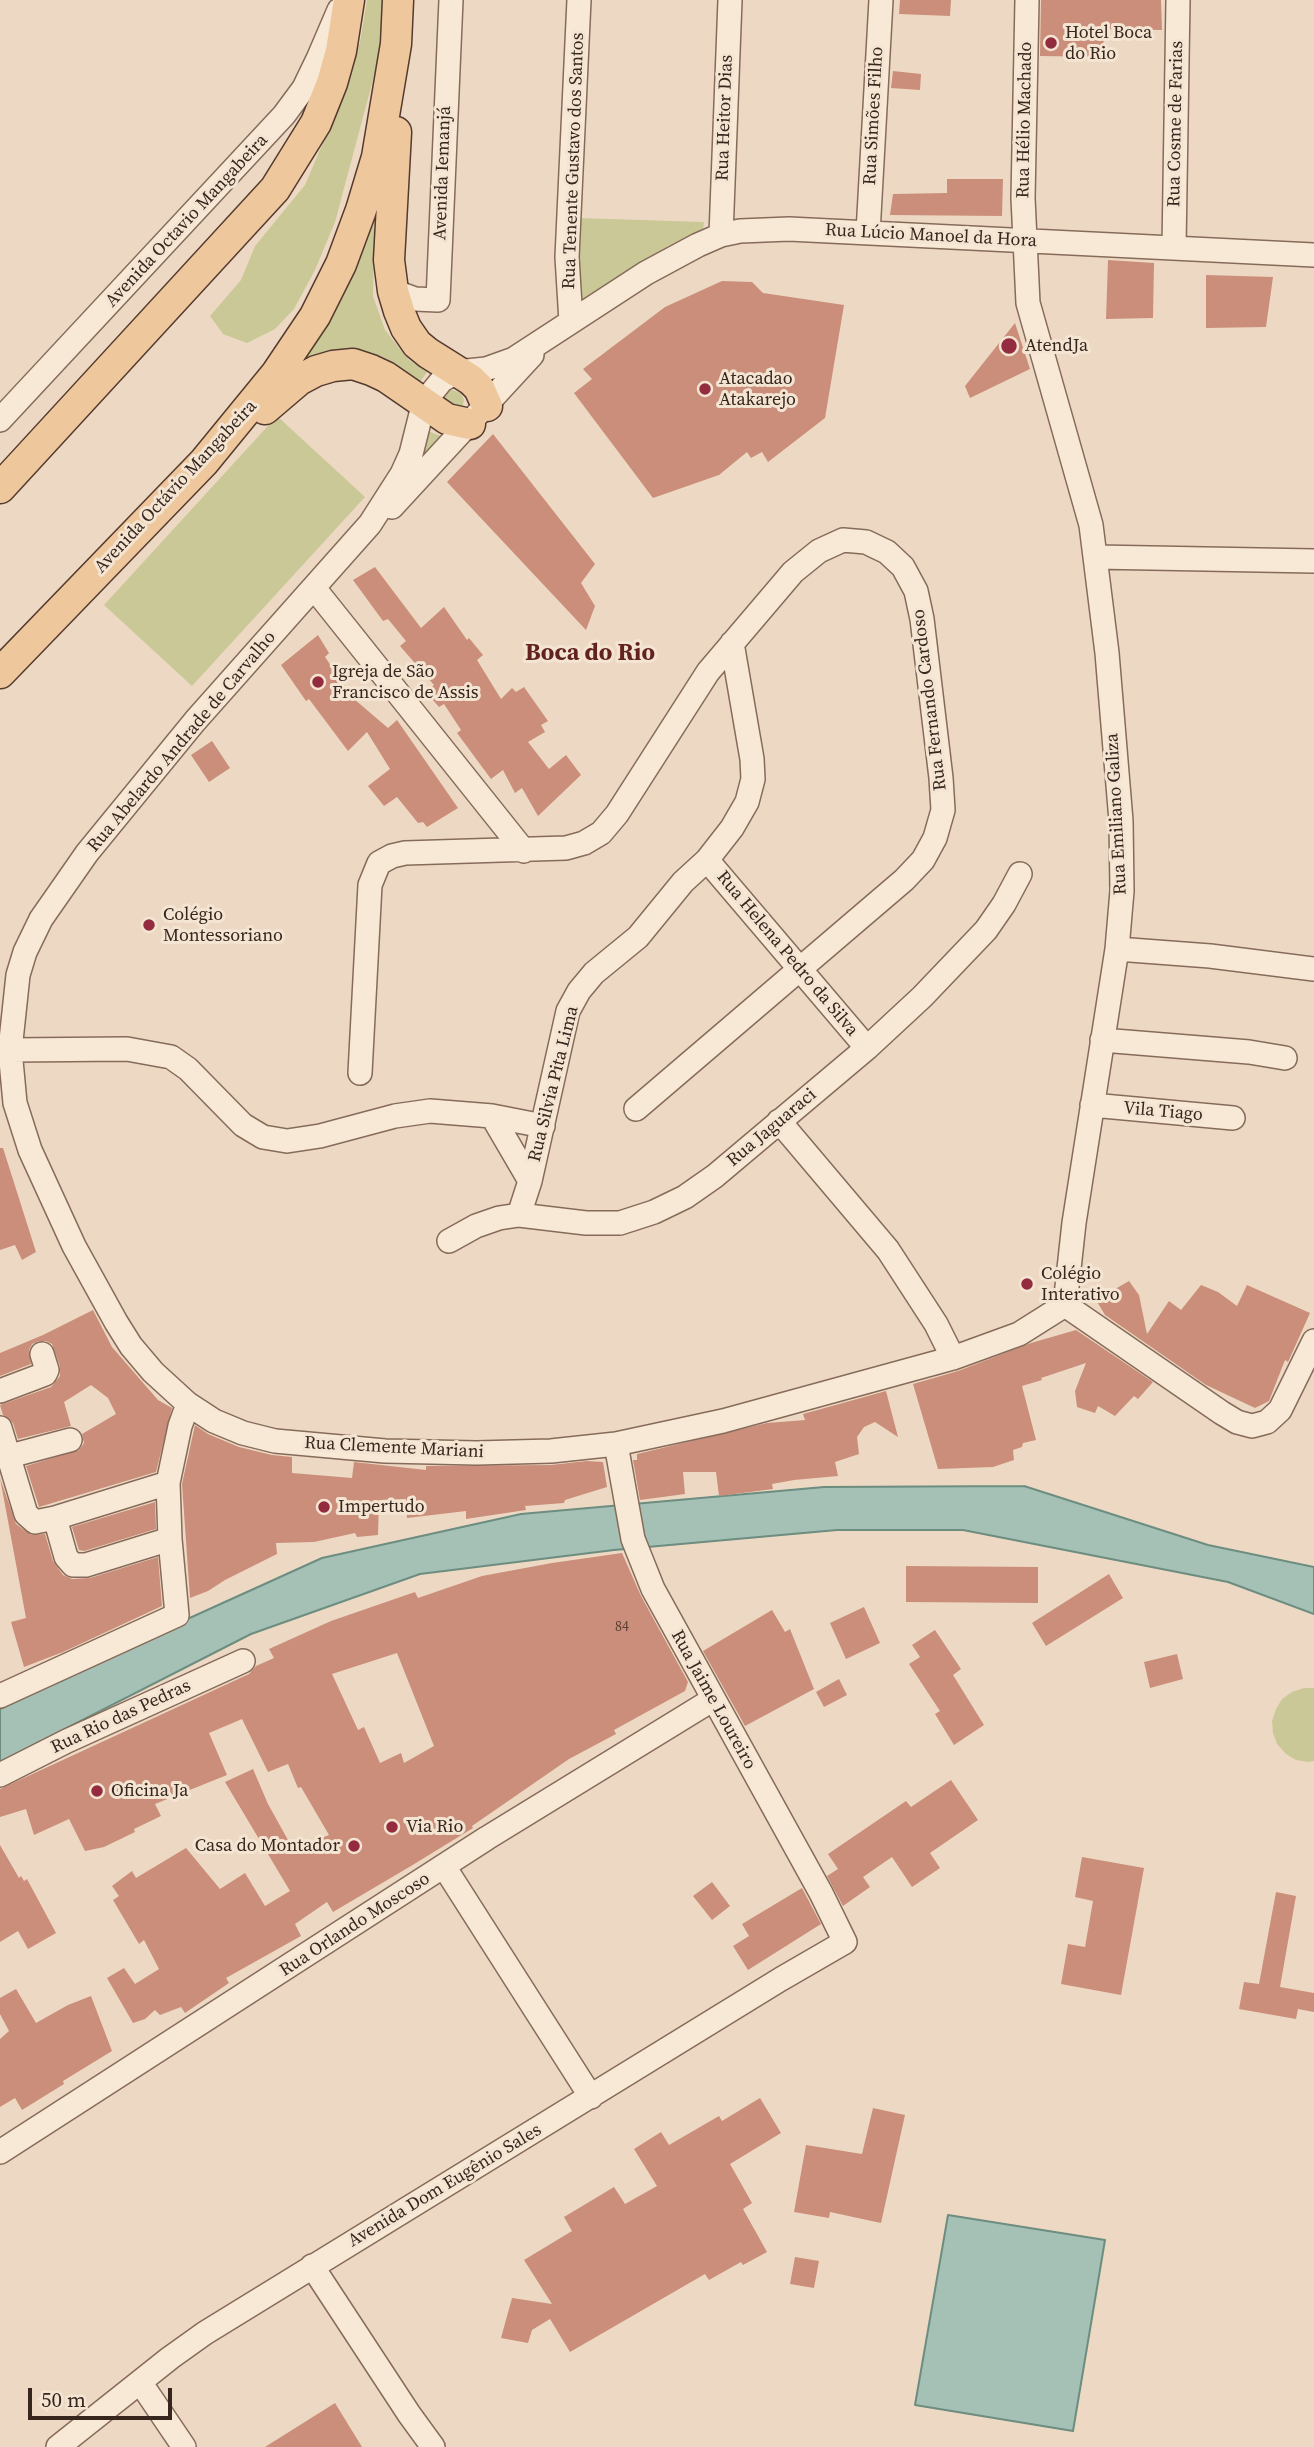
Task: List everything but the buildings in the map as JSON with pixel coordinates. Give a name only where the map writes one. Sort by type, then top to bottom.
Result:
[{"type":"main road","points":[[0,488],[275,189],[316,123],[332,83],[341,51],[349,0]]},
{"type":"main road","name":"Avenida Octávio Mangabeira","points":[[0,673],[204,462],[276,374],[309,326],[330,289],[361,210],[377,157],[396,44],[398,0]]},
{"type":"main road","points":[[204,462],[299,380],[333,366],[353,365],[371,370],[447,419],[478,415],[480,388],[417,344],[406,328],[393,291],[389,260],[396,145],[396,44]]},
{"type":"street","name":"Avenida Octavio Mangabeira","points":[[0,421],[284,115],[318,60],[335,23],[341,0]]},
{"type":"street","name":"Avenida Iemanjá","points":[[393,291],[415,299],[438,300],[451,0]]},
{"type":"street","name":"Rua Tenente Gustavo dos Santos","points":[[571,322],[568,257],[579,0]]},
{"type":"street","name":"Rua Heitor Dias","points":[[721,235],[730,0]]},
{"type":"street","name":"Rua Simões Filho","points":[[868,233],[881,0]]},
{"type":"street","name":"Rua Hélio Machado","points":[[1023,241],[1027,0]]},
{"type":"street","name":"Rua Cosme de Farias","points":[[1174,247],[1178,0]]},
{"type":"street","name":"Rua Lúcio Manoel da Hora","points":[[571,322],[646,273],[721,235],[764,229],[1314,255]]},
{"type":"street","name":"Rua Emiliano Galiza","points":[[1023,241],[1028,303],[1091,526],[1121,821],[1122,891],[1117,949],[1092,1105],[1065,1305]]},
{"type":"street","name":"Rua Abelardo Andrade de Carvalho","points":[[18,975],[25,952],[41,919],[87,853],[195,721],[370,524],[402,474],[411,454],[424,402],[442,380],[457,372],[499,366],[571,322]]},
{"type":"street","name":"Rua Abelardo Andrade de Carvalho","points":[[370,524],[400,501],[549,337]]},
{"type":"street","name":"Rua Fernando Cardoso","points":[[360,1073],[370,885],[379,863],[405,853],[566,848],[584,843],[601,833],[617,814],[708,672],[793,572],[819,551],[843,540],[866,542],[887,552],[904,567],[916,591],[922,619],[941,778],[943,810],[935,838],[923,860],[904,880],[636,1108]]},
{"type":"street","points":[[1096,557],[1314,561]]},
{"type":"street","points":[[314,588],[524,851]]},
{"type":"street","name":"Rua Silvia Pita Lima","points":[[519,1215],[530,1181],[568,1011],[579,991],[594,973],[638,937],[683,882],[707,860],[732,828],[747,802],[753,779],[752,759],[732,643]]},
{"type":"street","name":"Rua Helena Pedro da Silva","points":[[707,860],[867,1048]]},
{"type":"street","name":"Rua Jaguaraci","points":[[449,1241],[476,1226],[519,1215],[586,1223],[620,1223],[654,1212],[685,1197],[715,1176],[867,1048],[966,952],[1004,904],[1020,874]]},
{"type":"street","points":[[1117,949],[1210,956],[1314,969]]},
{"type":"street","name":"Rua Clemente Mariani","points":[[18,975],[10,1051],[15,1103],[30,1150],[74,1246],[131,1346],[153,1372],[188,1404],[214,1421],[243,1433],[275,1441],[346,1449],[477,1453],[551,1451],[616,1444],[723,1421],[953,1358],[1019,1334],[1065,1305]]},
{"type":"street","points":[[1102,1040],[1250,1052],[1285,1058]]},
{"type":"street","points":[[10,1051],[127,1049],[171,1057],[188,1069],[243,1125],[263,1137],[287,1141],[320,1136],[395,1116],[430,1111],[492,1116],[543,1126]]},
{"type":"street","name":"Vila Tiago","points":[[1092,1105],[1233,1118]]},
{"type":"street","points":[[492,1116],[530,1181]]},
{"type":"street","points":[[779,1121],[888,1250],[936,1324],[953,1358]]},
{"type":"street","points":[[1065,1305],[1237,1422],[1252,1426],[1267,1422],[1280,1410],[1314,1342]]},
{"type":"street","points":[[0,1391],[45,1374],[47,1370],[42,1354]]},
{"type":"street","points":[[0,1696],[177,1615],[168,1483],[180,1426],[188,1404]]},
{"type":"street","points":[[0,1428],[29,1519],[35,1522],[168,1483]]},
{"type":"street","points":[[10,1456],[70,1440]]},
{"type":"street","name":"Rua Jaime Loureiro","points":[[616,1444],[633,1539],[653,1589],[821,1893],[845,1942]]},
{"type":"street","points":[[55,1518],[66,1557],[73,1565],[86,1565],[170,1539]]},
{"type":"street","name":"Rua Rio das Pedras","points":[[0,1775],[67,1741],[243,1661]]},
{"type":"street","name":"Rua Orlando Moscoso","points":[[0,2152],[445,1868],[487,1838],[712,1700]]},
{"type":"street","points":[[445,1868],[591,2097]]},
{"type":"street","name":"Avenida Dom Eugênio Sales","points":[[58,2447],[205,2333],[845,1942]]},
{"type":"street","points":[[313,2266],[433,2447]]},
{"type":"street","points":[[140,2382],[184,2447]]},
{"type":"shaded area","points":[[367,0],[384,0],[381,50],[335,222],[315,270],[294,309],[275,329],[247,343],[223,334],[210,316],[241,280],[255,246],[305,185],[341,100],[360,42]]},
{"type":"shaded area","points":[[375,208],[373,296],[385,330],[409,360],[427,372],[413,392],[300,364]]},
{"type":"shaded area","points":[[578,218],[704,222],[703,229],[668,246],[582,302],[575,302]]},
{"type":"shaded area","points":[[449,389],[461,393],[464,400],[462,408],[439,401]]},
{"type":"shaded area","points":[[277,416],[365,497],[192,686],[104,605]]},
{"type":"shaded area","points":[[422,429],[444,437],[416,466]]},
{"type":"shaded area","points":[[1024,1486],[1208,1545],[1314,1567],[1314,1614],[1228,1582],[963,1530],[837,1530],[614,1550],[420,1574],[251,1634],[0,1762],[0,1709],[322,1558],[521,1514],[824,1487]]},
{"type":"shaded area","points":[[1304,1688],[1314,1688],[1314,1761],[1308,1762],[1296,1760],[1277,1744],[1272,1721],[1282,1699]]},
{"type":"shaded area","points":[[948,2215],[1105,2240],[1073,2431],[915,2405]]},
{"type":"place","name":"Hotel Boca do Rio","points":[[1051,43]]},
{"type":"place","name":"AtendJa","points":[[1009,346]]},
{"type":"place","name":"Atacadao Atakarejo","points":[[705,389]]},
{"type":"place","name":"Igreja de São Francisco de Assis","points":[[318,682]]},
{"type":"place","name":"Colégio Montessoriano","points":[[149,925]]},
{"type":"place","name":"Colégio Interativo","points":[[1027,1284]]},
{"type":"place","name":"Impertudo","points":[[324,1507]]},
{"type":"place","name":"Oficina Ja","points":[[97,1791]]},
{"type":"place","name":"Via Rio","points":[[392,1827]]},
{"type":"place","name":"Casa do Montador","points":[[354,1846]]},
{"type":"district","name":"Boca do Rio","points":[[590,654]]}]
